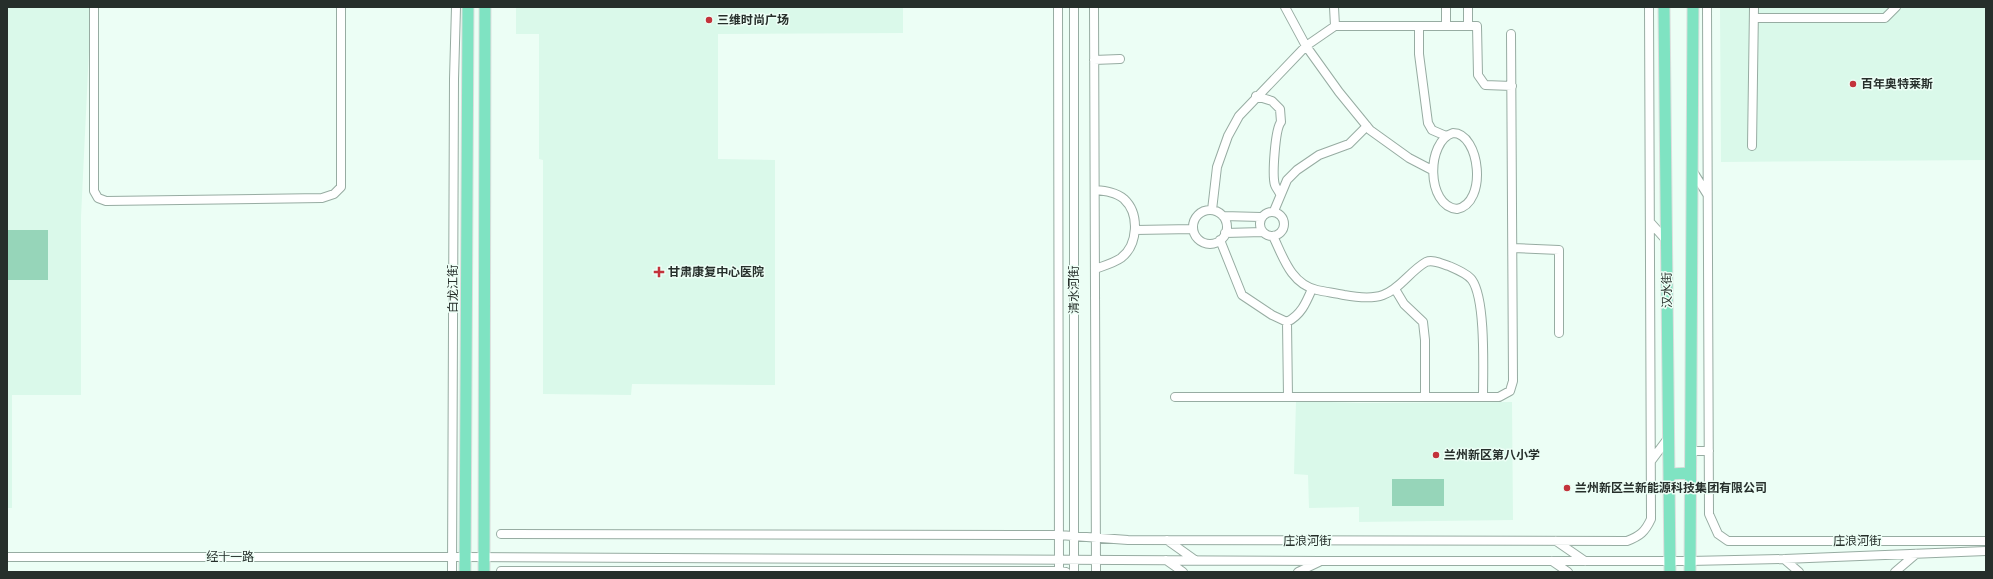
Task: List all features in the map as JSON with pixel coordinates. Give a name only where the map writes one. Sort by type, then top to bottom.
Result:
[{"type":"main road","name":"白龙江街","points":[[465,572],[468,7]]},
{"type":"main road","points":[[484,572],[485,7]]},
{"type":"main road","name":"汉水街","points":[[1664,7],[1670,566]]},
{"type":"main road","name":"汉水街","points":[[1690,566],[1693,7]]},
{"type":"main road","points":[[1669,474],[1690,474]]},
{"type":"street","points":[[94,7],[94,191],[98,198],[106,201],[322,198],[334,194],[341,186],[341,7]]},
{"type":"street","name":"白龙江街","points":[[452,572],[454,79],[456,7]]},
{"type":"street","points":[[501,570],[1061,572],[1059,535],[1058,7]]},
{"type":"street","name":"清水河街","points":[[1074,7],[1074,572]]},
{"type":"street","points":[[1094,7],[1096,572]]},
{"type":"street","points":[[1284,7],[1306,46],[1339,92],[1367,126],[1409,158],[1432,170]]},
{"type":"street","points":[[1334,7],[1336,26]]},
{"type":"street","points":[[1446,7],[1446,26]]},
{"type":"street","points":[[1468,7],[1468,26]]},
{"type":"street","points":[[1649,7],[1651,461]]},
{"type":"street","points":[[1690,451],[1709,452],[1707,7]]},
{"type":"street","points":[[1752,146],[1754,7]]},
{"type":"street","points":[[1754,18],[1885,18],[1896,7]]},
{"type":"street","points":[[1212,210],[1217,167],[1228,136],[1240,116],[1256,96],[1306,46],[1336,26],[1477,26],[1478,75],[1485,85],[1512,86]]},
{"type":"street","points":[[1418,26],[1419,54],[1428,124],[1432,130],[1446,136]]},
{"type":"street","points":[[1175,397],[1483,397],[1502,396],[1510,391],[1513,384],[1511,34]]},
{"type":"street","points":[[1094,60],[1120,59]]},
{"type":"street","points":[[454,79],[467,100]]},
{"type":"street","points":[[1256,96],[1272,101],[1280,109],[1281,122],[1277,126],[1275,141],[1275,185],[1280,194]]},
{"type":"street","points":[[1274,212],[1280,194],[1287,180],[1307,162],[1319,155],[1349,144],[1367,126]]},
{"type":"street","points":[[1453,133],[1463,136],[1477,162],[1478,173],[1477,185],[1466,205],[1457,209],[1447,206],[1438,194],[1432,170],[1438,150],[1446,136],[1453,133]]},
{"type":"street","points":[[1692,170],[1708,195]]},
{"type":"street","points":[[1095,190],[1114,193],[1124,198],[1132,211],[1135,230],[1130,248],[1121,259],[1095,269]]},
{"type":"street","points":[[1261,217],[1223,216],[1212,210],[1203,211],[1196,217],[1193,229],[1197,237],[1204,242],[1212,244],[1223,237],[1263,232],[1273,236],[1292,274],[1301,283],[1312,289],[1351,296],[1382,296],[1395,289],[1427,262],[1436,261],[1454,268],[1472,279],[1476,287],[1480,304],[1483,355],[1483,397]]},
{"type":"street","points":[[1263,232],[1259,225],[1261,217],[1267,212],[1274,212],[1281,215],[1284,226],[1280,233],[1273,236]]},
{"type":"street","points":[[1223,216],[1226,224],[1223,237],[1242,295],[1272,315],[1286,322]]},
{"type":"street","points":[[1650,222],[1666,240]]},
{"type":"street","points":[[1135,230],[1193,229]]},
{"type":"street","points":[[1513,248],[1560,250],[1559,333]]},
{"type":"street","points":[[1286,322],[1294,318],[1303,308],[1312,289]]},
{"type":"street","points":[[1395,289],[1404,304],[1422,322],[1425,340],[1425,397]]},
{"type":"street","points":[[1286,322],[1288,397]]},
{"type":"street","points":[[1651,461],[1669,437]]},
{"type":"street","name":"庄浪河街","points":[[1709,452],[1709,514],[1718,534],[1728,541],[1986,541]]},
{"type":"street","name":"庄浪河街","points":[[501,534],[1059,535],[1128,540],[1627,541],[1640,535],[1651,520],[1651,461]]},
{"type":"street","points":[[1167,540],[1195,560]]},
{"type":"street","points":[[1556,541],[1585,561]]},
{"type":"street","name":"经十一路","points":[[7,557],[484,557],[1585,561],[1690,566],[1784,559],[1986,551]]},
{"type":"street","points":[[1895,572],[1916,554]]},
{"type":"street","points":[[1784,559],[1799,572]]},
{"type":"street","points":[[1166,560],[1183,572]]},
{"type":"street","points":[[1298,572],[1321,561]]},
{"type":"street","points":[[1551,561],[1568,572]]},
{"type":"shaded area","points":[[7,7],[413,7],[91,8],[81,217],[81,395],[12,395],[12,508],[7,508]]},
{"type":"shaded area","name":"甘肃康复中心医院","points":[[516,7],[903,7],[903,33],[718,34],[718,159],[775,160],[775,385],[632,384],[631,395],[543,394],[543,160],[539,159],[539,34],[516,34]]},
{"type":"shaded area","name":"百年奥特莱斯","points":[[1720,7],[1986,7],[1986,160],[1721,162]]},
{"type":"shaded area","name":"兰州新区第八小学","points":[[1296,401],[1359,403],[1512,402],[1513,520],[1359,522],[1359,507],[1309,508],[1308,475],[1294,474]]},
{"type":"green space","points":[[7,230],[48,230],[48,280],[7,280]]},
{"type":"green space","points":[[1392,479],[1444,479],[1444,506],[1392,506]]},
{"type":"place","name":"三维时尚广场","points":[[709,20]]},
{"type":"place","name":"百年奥特莱斯","points":[[1853,84]]},
{"type":"place","name":"甘肃康复中心医院","points":[[659,272]]},
{"type":"place","name":"兰州新区第八小学","points":[[1436,455]]},
{"type":"place","name":"兰州新区兰新能源科技集团有限公司","points":[[1567,488]]}]
